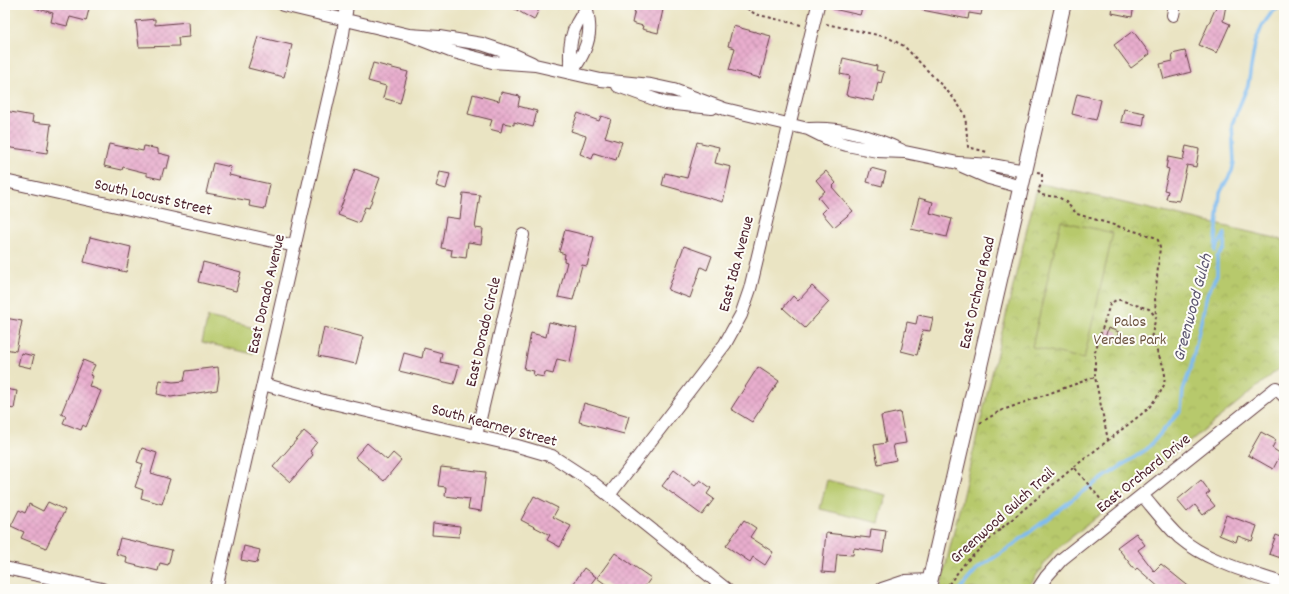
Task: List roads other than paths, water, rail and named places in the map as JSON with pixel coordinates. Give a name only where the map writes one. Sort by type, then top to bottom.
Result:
[{"type":"main road","name":"East Orchard Road","points":[[930,584],[1063,5]]},
{"type":"street","points":[[283,5],[409,35],[478,43],[512,54],[535,65],[601,80],[665,103],[725,109],[808,129],[832,128],[879,140],[905,152],[958,164],[992,165],[1025,171]]},
{"type":"street","name":"East Dorado Avenue","points":[[216,589],[295,246],[345,20],[347,5]]},
{"type":"street","name":"East Ida Avenue","points":[[609,495],[725,344],[737,324],[750,289],[818,5]]},
{"type":"street","points":[[571,73],[582,57],[587,42],[589,30],[587,6]]},
{"type":"street","points":[[958,164],[989,178],[1021,187]]},
{"type":"street","name":"South Locust Street","points":[[5,181],[295,246]]},
{"type":"street","name":"East Dorado Circle","points":[[476,436],[523,235]]},
{"type":"street","name":"South Kearney Street","points":[[263,384],[324,401],[476,436],[552,456],[574,469],[609,495],[726,589]]},
{"type":"street","name":"East Orchard Drive","points":[[1038,589],[1049,572],[1062,559],[1280,392]]},
{"type":"street","points":[[1143,496],[1172,530],[1191,546],[1217,559],[1284,584]]},
{"type":"street","points":[[5,568],[102,589]]},
{"type":"street","points":[[882,589],[906,581],[930,584]]},
{"type":"waterway","name":"Greenwood Gulch","points":[[960,589],[977,569],[1013,545],[1082,492],[1147,449],[1181,410],[1183,390],[1191,367],[1207,294],[1217,275],[1217,257],[1224,249],[1225,233],[1215,251],[1220,193],[1232,171],[1234,162],[1232,124],[1248,85],[1255,44],[1262,26],[1272,12],[1283,5]]},
{"type":"park label","name":"Palos Verdes Park","points":[[1130,331]]}]
